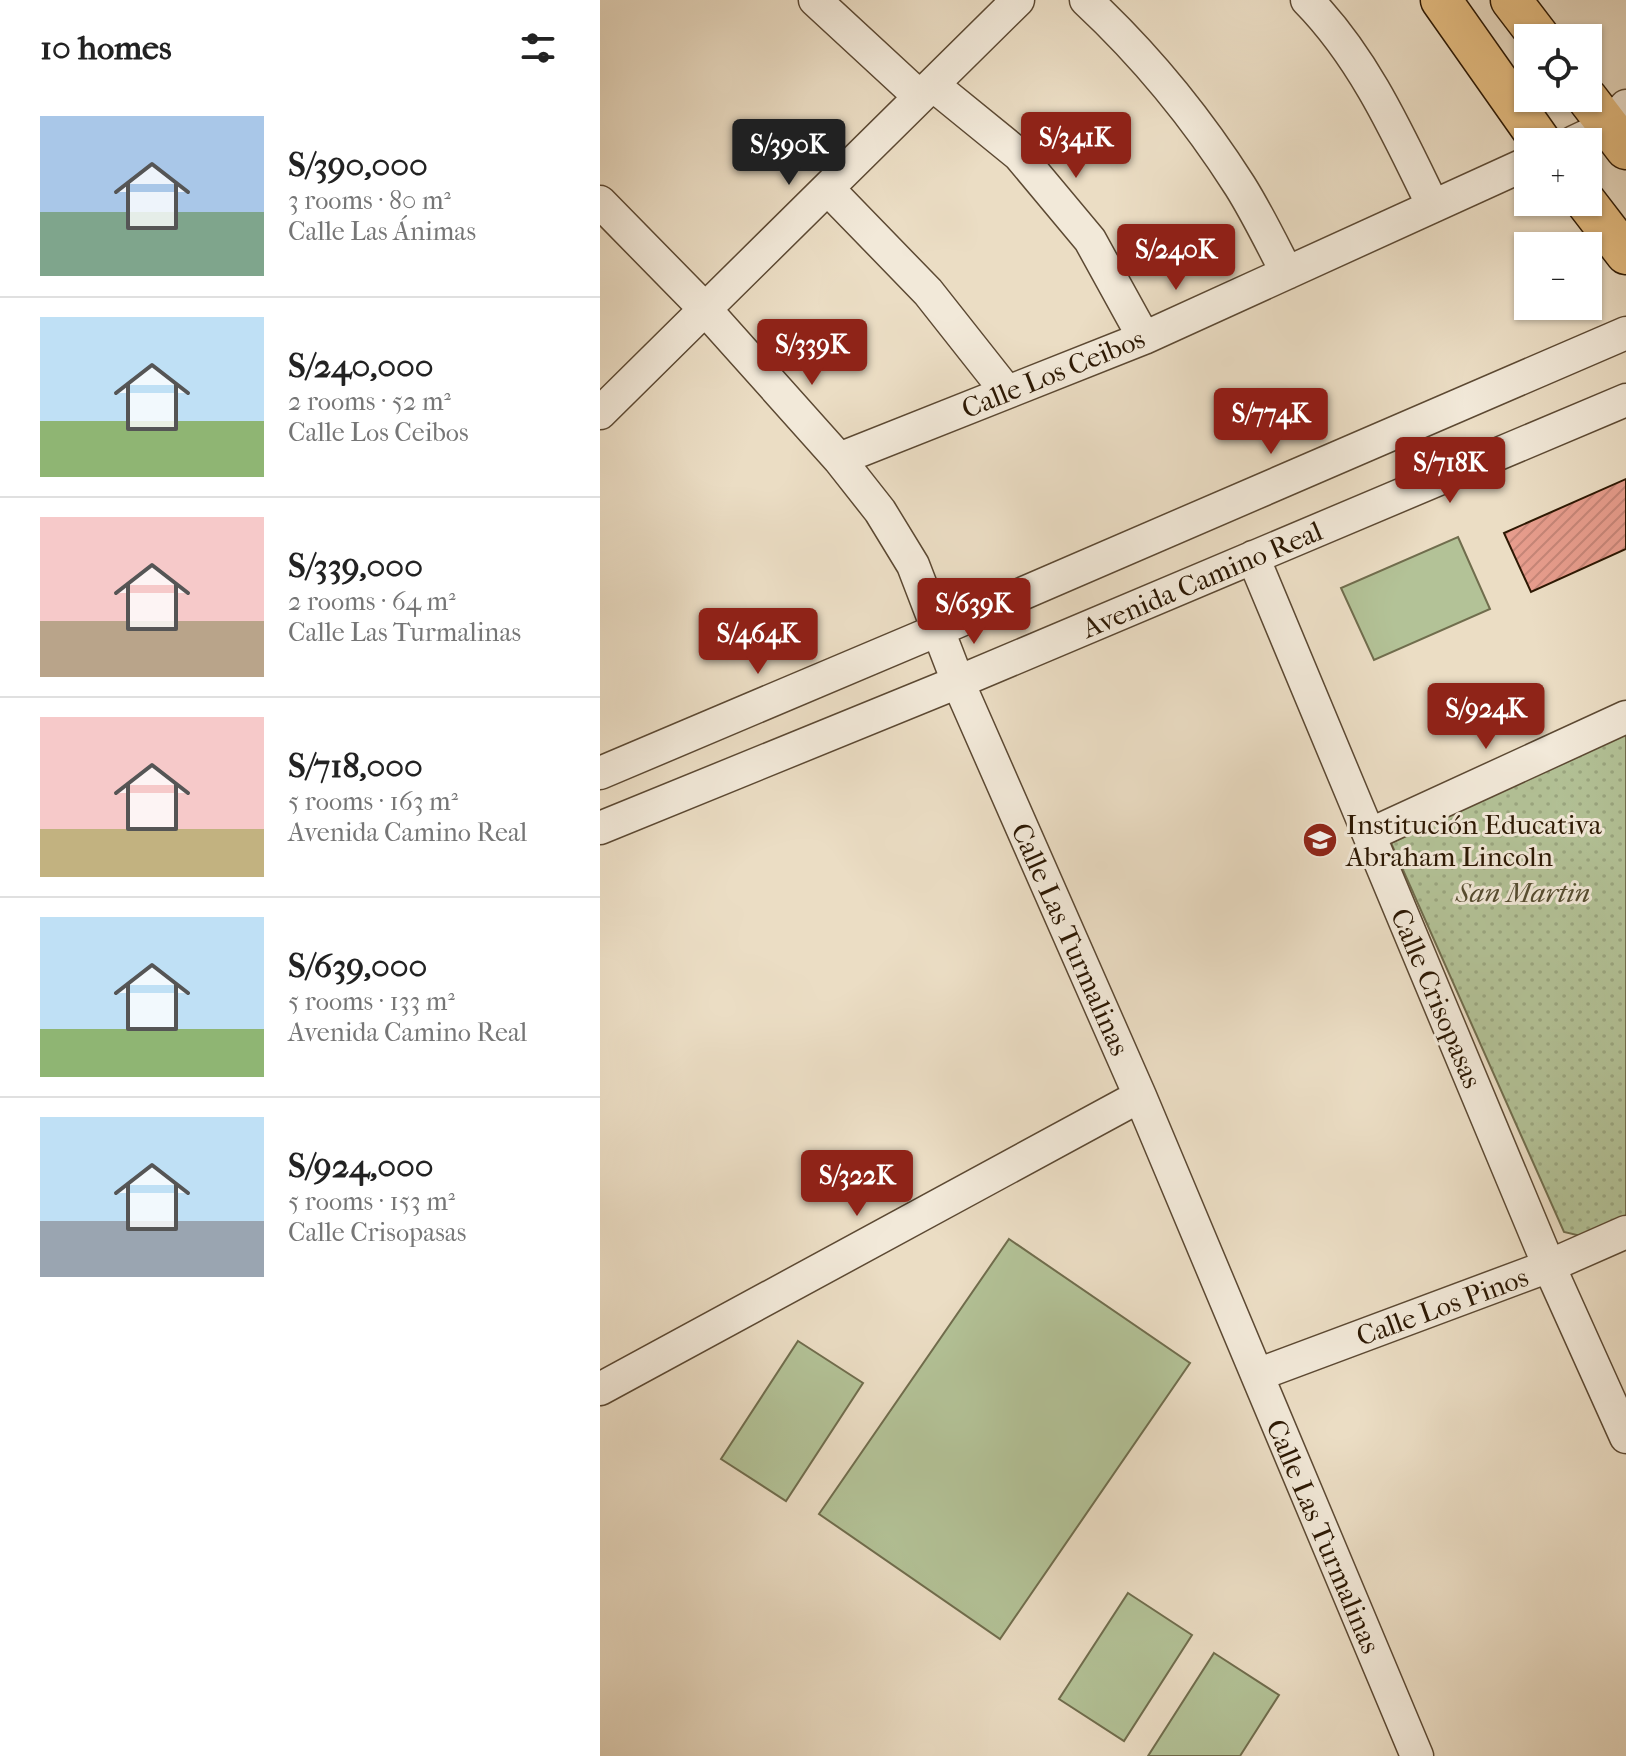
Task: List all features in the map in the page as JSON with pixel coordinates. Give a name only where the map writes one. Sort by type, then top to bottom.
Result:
[{"type":"main road","points":[[1441,0],[1531,128]]},
{"type":"main road","points":[[1511,0],[1529,24]]},
{"type":"main road","points":[[1597,216],[1626,254]]},
{"type":"street","points":[[815,0],[927,91],[1019,155],[1090,240],[1144,338]]},
{"type":"street","points":[[600,413],[1018,0]]},
{"type":"street","points":[[1086,0],[1122,34],[1186,107],[1241,187],[1287,273]]},
{"type":"street","points":[[1307,0],[1321,14],[1384,106],[1433,206]]},
{"type":"street","name":"Calle Los Ceibos","points":[[839,459],[1144,338],[1514,169]]},
{"type":"street","points":[[828,189],[928,292],[1007,392]]},
{"type":"street","name":"Calle Las Turmalinas","points":[[600,202],[704,308],[839,459],[880,511],[913,565],[958,682],[1140,1096],[1417,1756]]},
{"type":"street","name":"Avenida Camino Real","points":[[600,773],[1626,333]]},
{"type":"street","name":"Avenida Camino Real","points":[[600,828],[958,682],[1626,400]]},
{"type":"street","name":"Calle Crisopasas","points":[[1253,557],[1549,1266],[1626,1437]]},
{"type":"street","points":[[1369,835],[1626,717]]},
{"type":"street","points":[[600,1389],[1140,1096]]},
{"type":"street","name":"Calle Los Pinos","points":[[1257,1375],[1549,1266],[1626,1232]]},
{"type":"green space","points":[[1458,537],[1490,609],[1374,660],[1341,588]]},
{"type":"green space","name":"San Martin","points":[[1626,729],[1626,1217],[1581,1236],[1564,1232],[1391,843]]},
{"type":"green space","points":[[1009,1239],[1190,1363],[1000,1639],[819,1514]]},
{"type":"green space","points":[[798,1341],[863,1383],[786,1501],[721,1459]]},
{"type":"green space","points":[[1128,1593],[1192,1635],[1124,1741],[1059,1699]]},
{"type":"green space","points":[[1214,1653],[1279,1695],[1240,1756],[1148,1756]]},
{"type":"building","points":[[1626,479],[1626,549],[1531,592],[1504,533]]},
{"type":"place","name":"Institución Educativa Abraham Lincoln","points":[[1320,840]]}]
